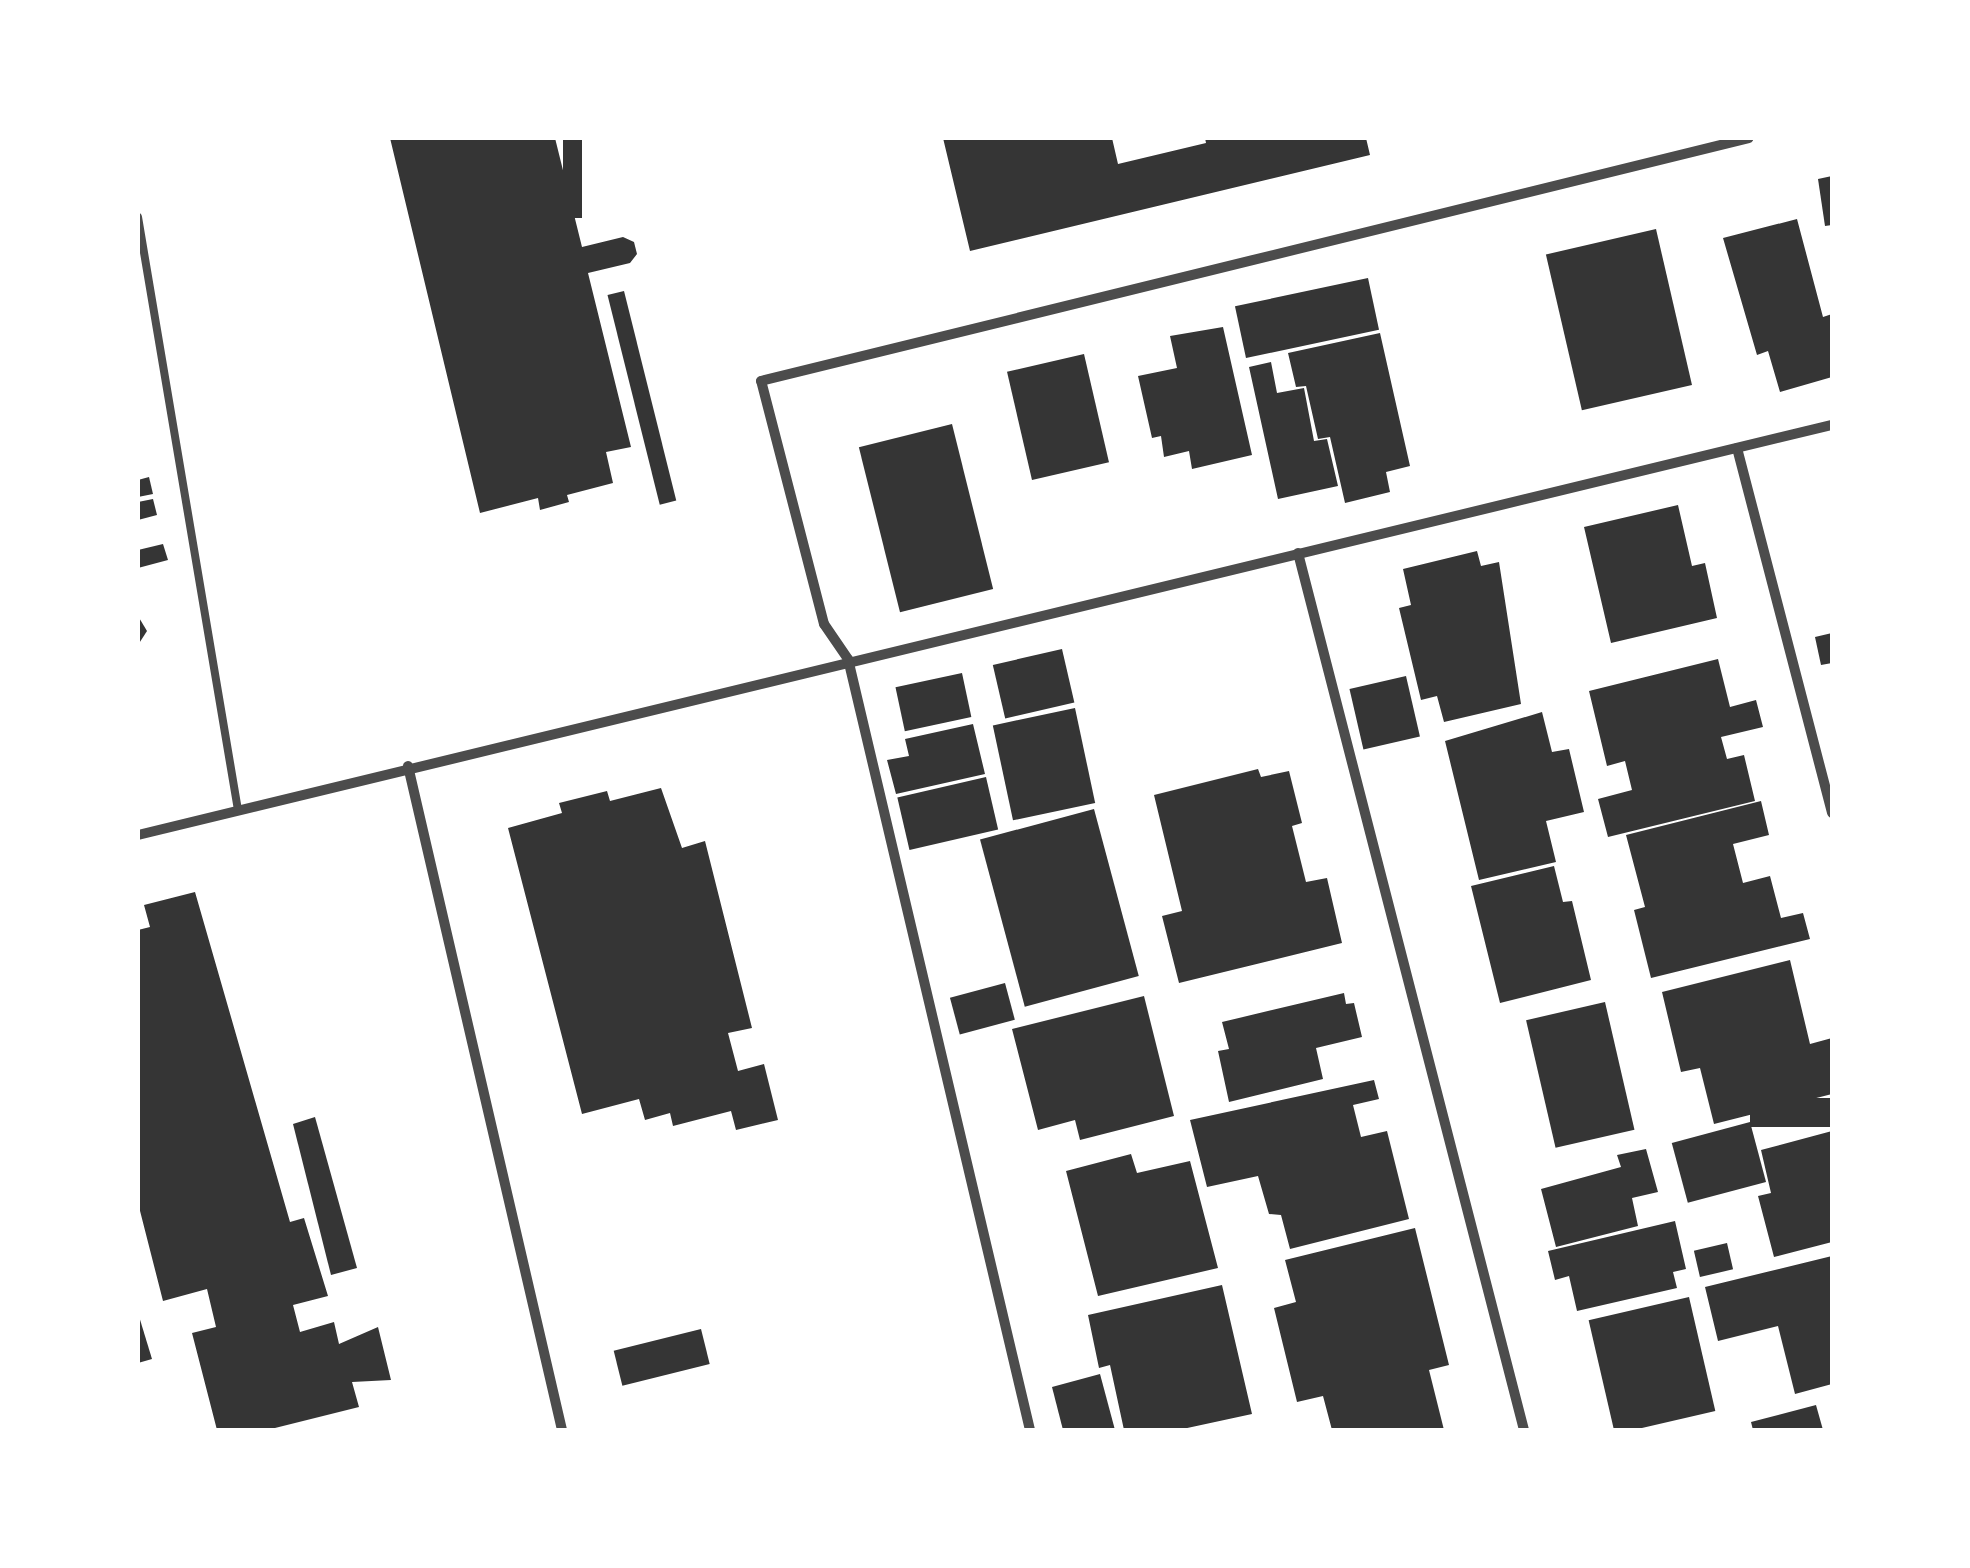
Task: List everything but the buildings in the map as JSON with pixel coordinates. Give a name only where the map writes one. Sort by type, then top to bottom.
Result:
[{"type":"street","points":[[1030,1430],[848,658],[824,624],[760,381],[1749,138]]},
{"type":"street","points":[[138,835],[848,658],[1832,425]]},
{"type":"street","points":[[1737,448],[1832,813]]},
{"type":"street","points":[[1298,553],[1524,1430]]},
{"type":"street","points":[[408,766],[562,1430]]},
{"type":"lane","points":[[138,217],[238,810]]}]
